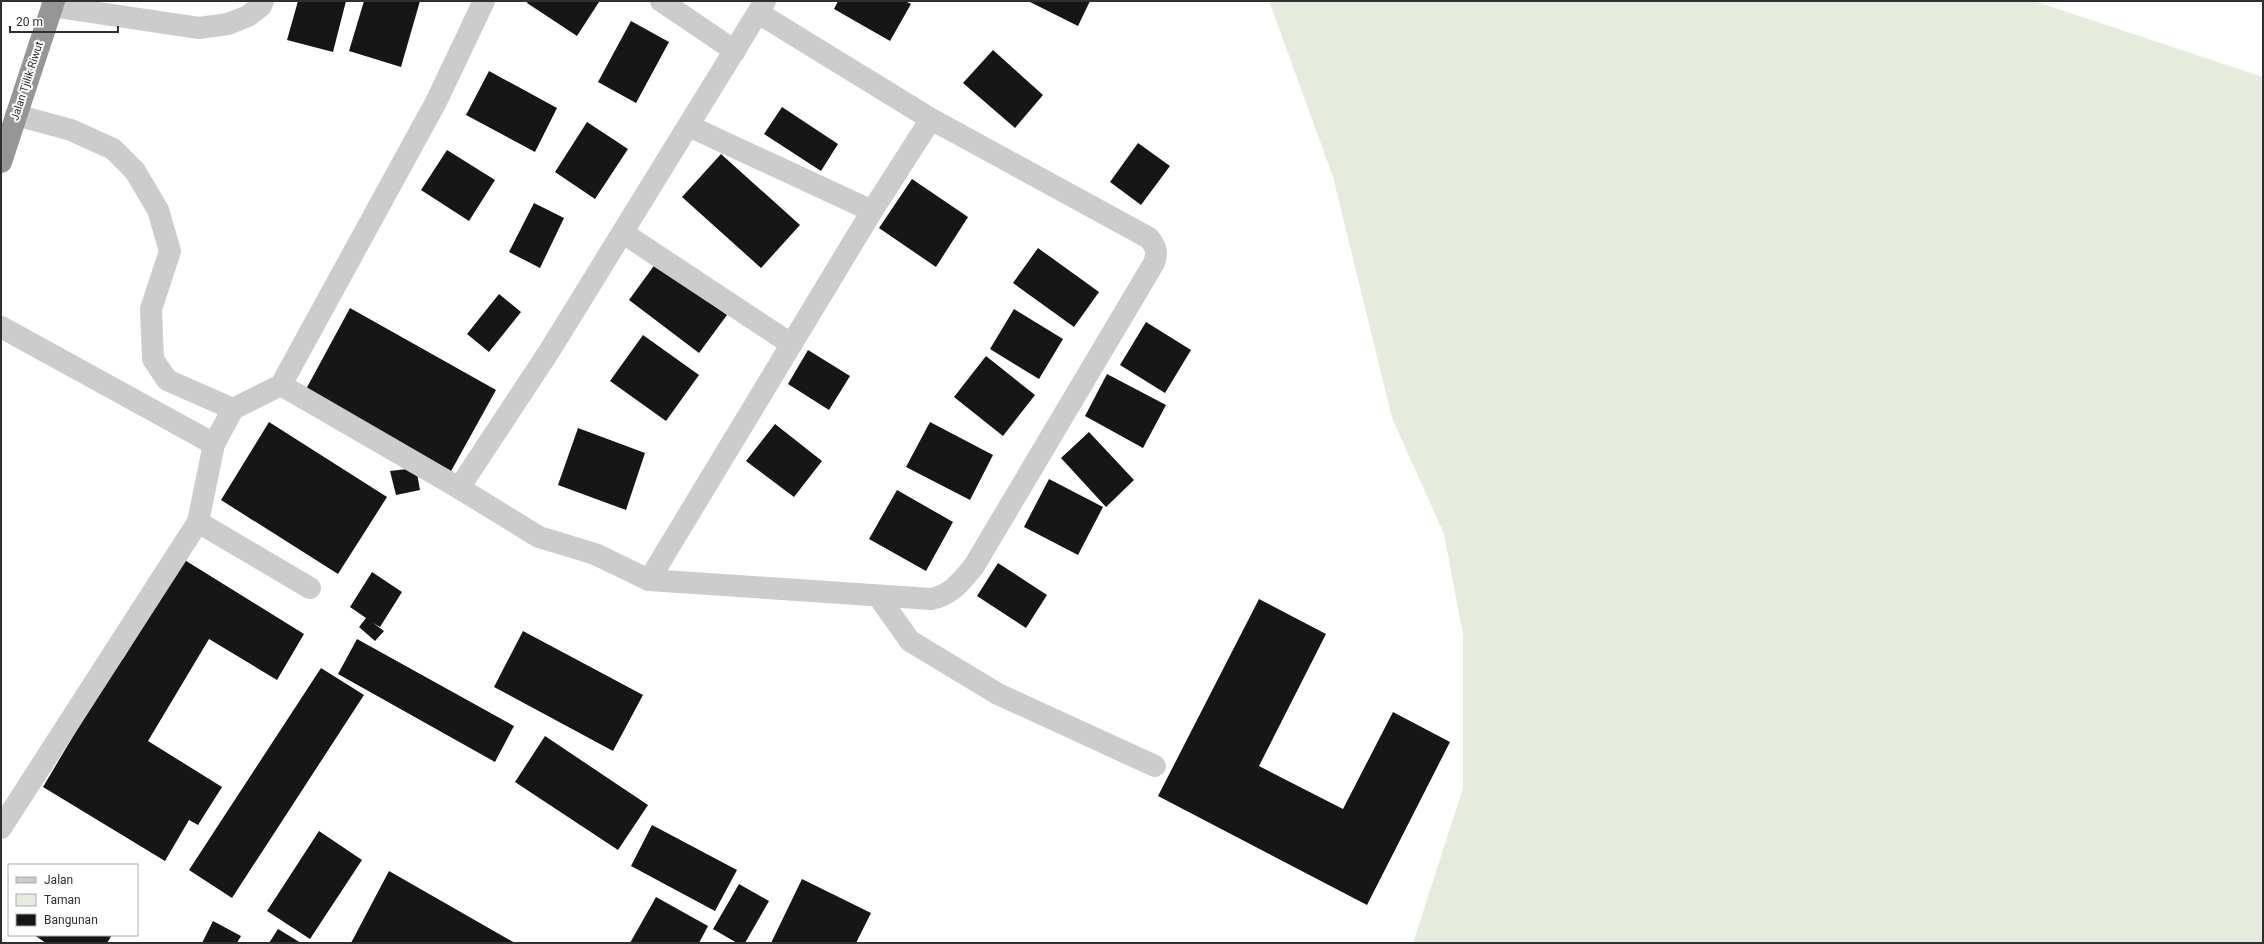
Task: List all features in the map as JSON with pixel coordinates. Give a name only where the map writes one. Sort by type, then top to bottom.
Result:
[{"type":"highway","name":"Jalan Tjilik Riwut","points":[[1,162],[53,3]]},
{"type":"street","points":[[53,3],[199,28],[228,24],[248,16],[261,6],[263,1]]},
{"type":"street","points":[[1,828],[198,522],[214,444],[233,409],[281,385],[436,102],[484,1]]},
{"type":"street","points":[[661,1],[735,51]]},
{"type":"street","points":[[281,385],[459,488],[539,537],[595,554],[649,580],[931,599],[944,596],[963,580],[974,566],[1157,254],[1156,247],[1149,238],[932,119],[762,7],[550,350],[459,488]]},
{"type":"street","points":[[16,115],[71,130],[113,149],[135,171],[158,210],[170,250],[151,309],[153,359],[167,380],[233,409]]},
{"type":"street","points":[[649,580],[872,211],[932,119]]},
{"type":"street","points":[[689,126],[872,211]]},
{"type":"street","points":[[623,233],[791,344]]},
{"type":"street","points":[[1,327],[214,444]]},
{"type":"street","points":[[198,522],[310,588]]},
{"type":"street","points":[[878,596],[910,641],[998,694],[1155,766]]},
{"type":"green space","points":[[1269,1],[2034,1],[2263,77],[2263,943],[1413,943],[1463,788],[1463,635],[1444,534],[1392,418],[1333,177]]},
{"type":"building","points":[[298,1],[346,1],[333,52],[287,40]]},
{"type":"building","points":[[364,1],[420,1],[401,67],[349,51]]},
{"type":"building","points":[[528,1],[599,2],[577,36],[527,3]]},
{"type":"building","points":[[838,1],[905,1],[911,4],[890,41],[834,9]]},
{"type":"building","points":[[1028,1],[1090,1],[1078,26]]},
{"type":"building","points":[[631,21],[669,42],[636,103],[598,82]]},
{"type":"building","points":[[993,50],[1043,95],[1015,128],[963,83]]},
{"type":"building","points":[[489,71],[557,108],[535,152],[466,115]]},
{"type":"building","points":[[782,107],[838,144],[821,171],[764,134]]},
{"type":"building","points":[[587,122],[628,149],[595,199],[555,172]]},
{"type":"building","points":[[1138,143],[1170,166],[1141,205],[1110,182]]},
{"type":"building","points":[[447,150],[495,180],[469,221],[421,190]]},
{"type":"building","points":[[721,154],[800,225],[761,268],[682,197]]},
{"type":"building","points":[[912,179],[968,217],[936,267],[879,228]]},
{"type":"building","points":[[534,203],[564,218],[540,268],[509,252]]},
{"type":"building","points":[[1038,248],[1099,292],[1074,327],[1013,283]]},
{"type":"building","points":[[656,263],[727,315],[699,353],[629,300]]},
{"type":"building","points":[[499,294],[521,312],[489,352],[467,334]]},
{"type":"building","points":[[350,308],[496,390],[450,473],[305,391]]},
{"type":"building","points":[[1014,309],[1063,339],[1039,379],[990,349]]},
{"type":"building","points":[[1146,322],[1191,350],[1165,393],[1120,365]]},
{"type":"building","points":[[643,335],[699,375],[666,421],[610,381]]},
{"type":"building","points":[[808,350],[850,376],[829,410],[788,384]]},
{"type":"building","points":[[986,356],[1035,395],[1003,436],[954,397]]},
{"type":"building","points":[[1107,374],[1166,405],[1143,448],[1085,416]]},
{"type":"building","points":[[269,422],[387,497],[338,574],[221,500]]},
{"type":"building","points":[[930,422],[993,455],[970,500],[906,467]]},
{"type":"building","points":[[775,424],[822,461],[794,497],[746,461]]},
{"type":"building","points":[[578,428],[645,453],[626,510],[558,485]]},
{"type":"building","points":[[1089,432],[1134,480],[1106,507],[1061,458]]},
{"type":"building","points":[[416,468],[420,490],[396,495],[390,471]]},
{"type":"building","points":[[1049,479],[1103,507],[1078,555],[1024,527]]},
{"type":"building","points":[[897,490],[953,522],[926,571],[869,539]]},
{"type":"building","points":[[183,559],[304,634],[277,680],[209,639],[148,741],[222,787],[198,825],[189,820],[165,861],[43,787],[94,701],[105,648],[123,659]]},
{"type":"building","points":[[998,563],[1047,595],[1026,628],[977,596]]},
{"type":"building","points":[[372,572],[402,592],[380,627],[373,623],[384,631],[375,641],[359,627],[366,618],[350,607]]},
{"type":"building","points":[[1259,599],[1326,634],[1259,766],[1343,809],[1393,712],[1450,742],[1367,905],[1158,796]]},
{"type":"building","points":[[523,631],[643,695],[613,751],[494,687]]},
{"type":"building","points":[[357,639],[514,726],[495,762],[338,674]]},
{"type":"building","points":[[321,668],[364,695],[232,898],[189,870]]},
{"type":"building","points":[[545,736],[648,805],[618,850],[515,782]]},
{"type":"building","points":[[652,825],[737,870],[715,911],[631,866]]},
{"type":"building","points":[[319,831],[362,860],[310,939],[267,911]]},
{"type":"building","points":[[389,871],[515,943],[351,943]]},
{"type":"building","points":[[802,879],[871,913],[856,943],[771,943]]},
{"type":"building","points":[[739,884],[769,901],[745,943],[737,943],[713,929]]},
{"type":"building","points":[[656,897],[708,926],[699,943],[630,943]]},
{"type":"building","points":[[213,921],[241,936],[237,943],[202,943]]},
{"type":"building","points":[[278,929],[301,943],[269,943]]},
{"type":"building","points":[[36,936],[111,936],[107,943],[46,943]]}]
